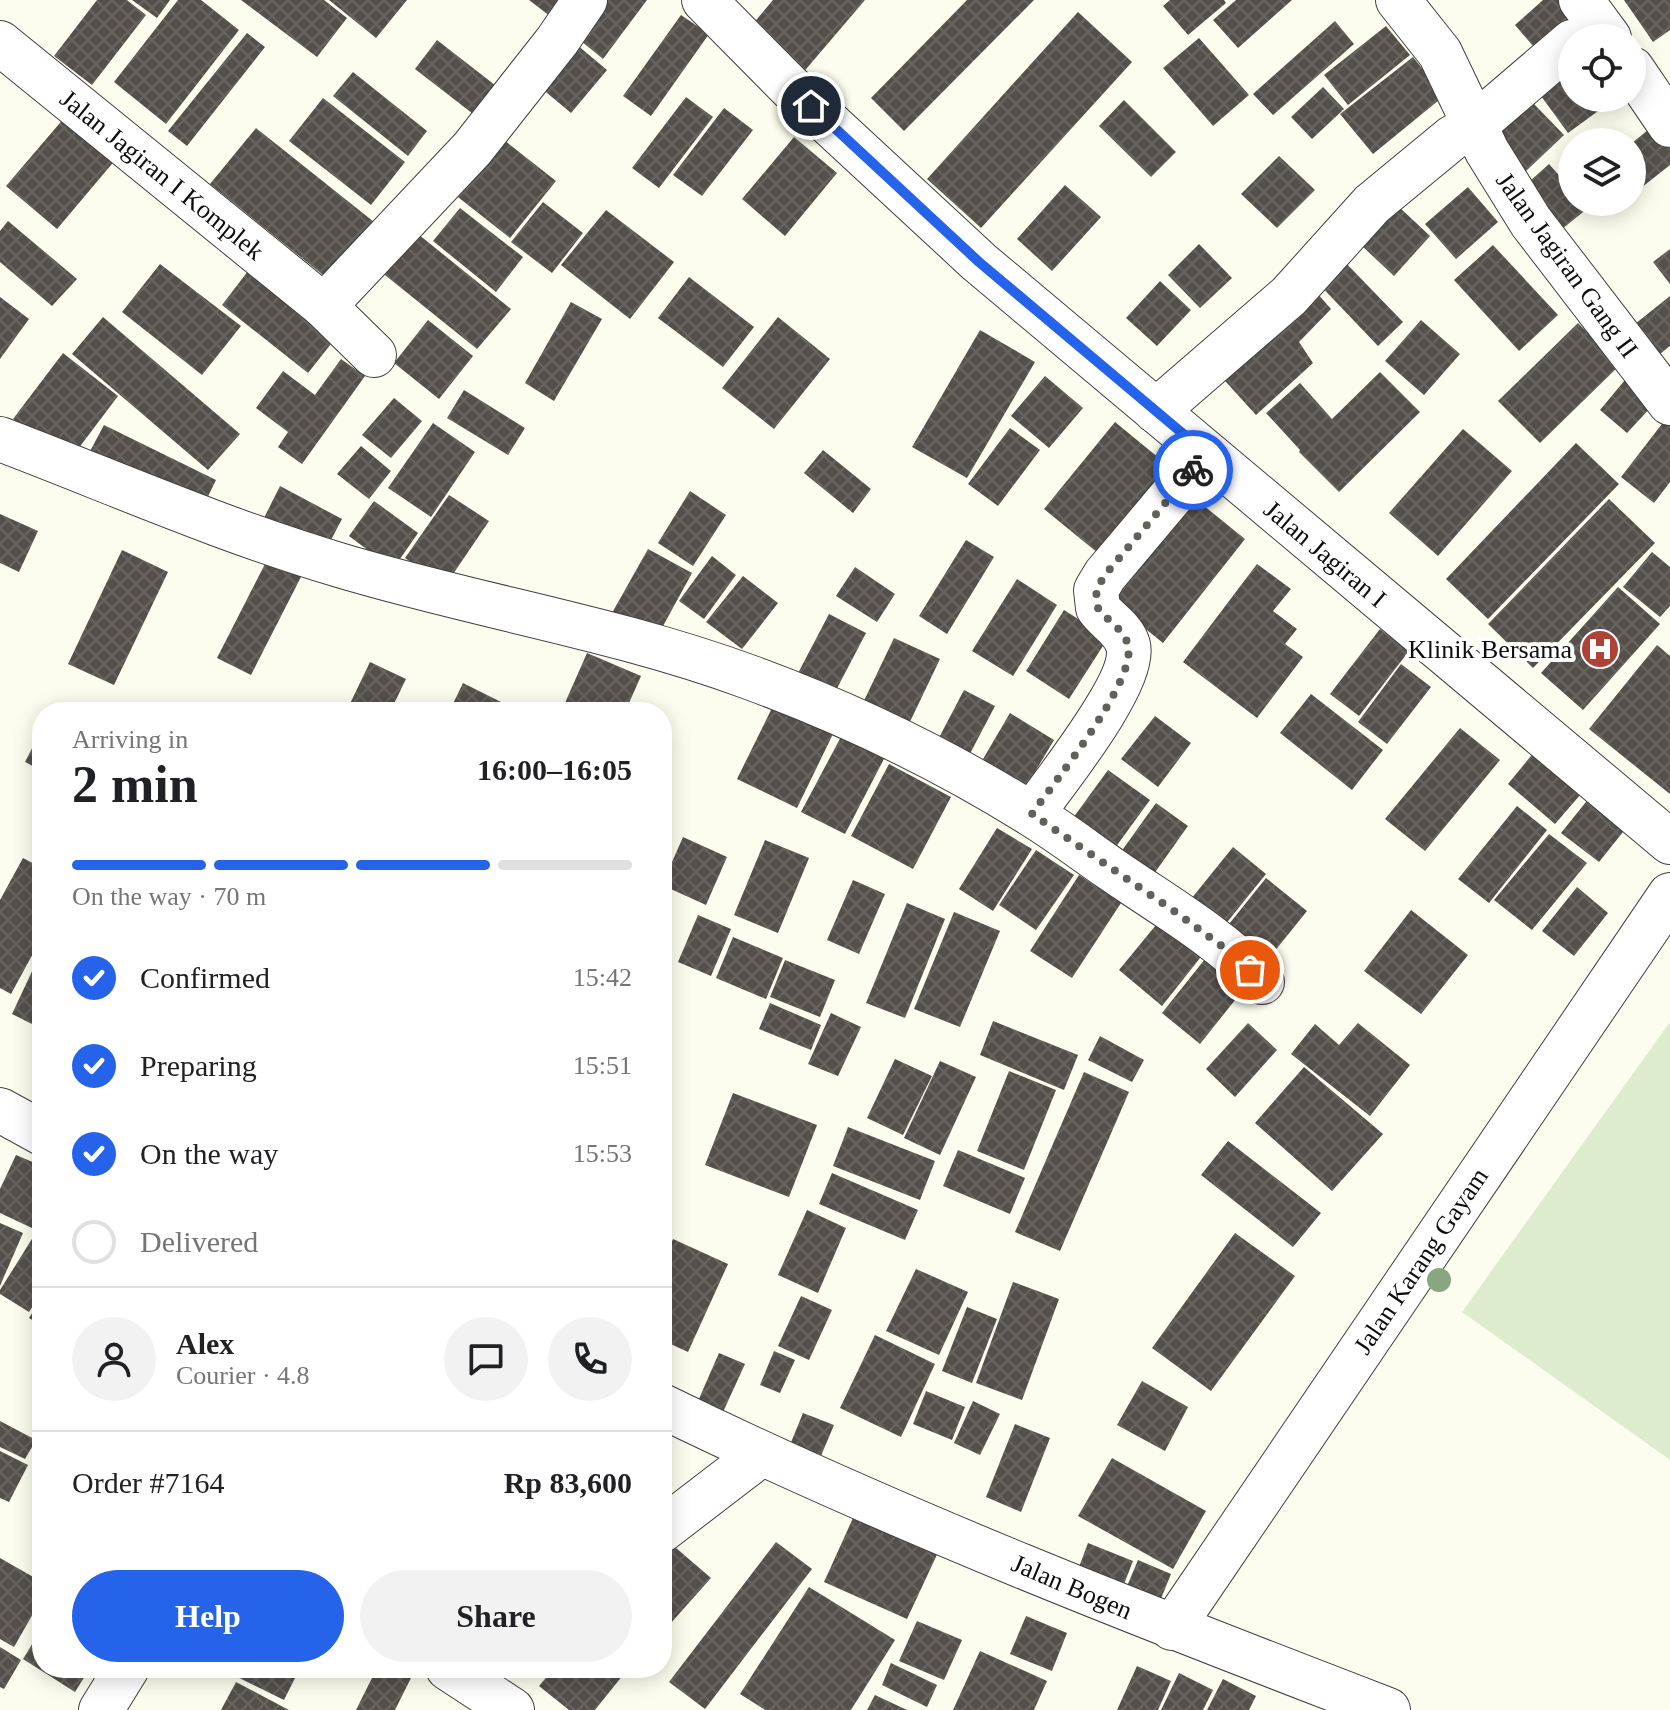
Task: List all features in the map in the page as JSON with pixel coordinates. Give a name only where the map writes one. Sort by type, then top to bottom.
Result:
[{"type":"street","points":[[324,306],[472,149],[557,41],[585,0]]},
{"type":"street","name":"Jalan Jagiran I","points":[[704,0],[790,87],[979,262],[1670,842]]},
{"type":"street","name":"Jalan Jagiran Gang II","points":[[1398,0],[1440,53],[1487,151],[1531,222],[1670,403]]},
{"type":"street","name":"Jalan Jagiran I Komplek","points":[[0,43],[324,306],[374,355]]},
{"type":"street","points":[[1156,411],[1289,296],[1372,204],[1452,138],[1475,125],[1558,52]]},
{"type":"street","points":[[1646,90],[1670,125]]},
{"type":"street","points":[[0,439],[127,490],[338,565],[571,624],[749,677],[887,736],[1032,814],[1196,926],[1238,958],[1262,982]]},
{"type":"street","points":[[1032,814],[1104,711],[1124,676],[1129,658],[1128,645],[1118,627],[1098,608],[1096,590],[1114,563],[1207,454]]},
{"type":"street","name":"Jalan Karang Gayam","points":[[1172,1628],[1670,895]]},
{"type":"street","points":[[0,1110],[32,1128]]},
{"type":"street","name":"Jalan Bogen","points":[[672,1411],[761,1454],[1172,1628],[1388,1710]]},
{"type":"street","points":[[672,1522],[761,1454]]},
{"type":"street","points":[[101,1710],[121,1678]]},
{"type":"street","points":[[473,1678],[512,1710]]},
{"type":"green space","points":[[1670,1022],[1670,1460],[1462,1312]]},
{"type":"building","points":[[97,0],[127,0],[146,15],[92,85],[54,56]]},
{"type":"building","points":[[132,0],[170,0],[157,18]]},
{"type":"building","points":[[178,0],[201,0],[239,30],[166,124],[114,82]]},
{"type":"building","points":[[241,0],[324,0],[347,18],[317,57]]},
{"type":"building","points":[[329,0],[407,0],[376,38]]},
{"type":"building","points":[[529,0],[577,0],[559,23]]},
{"type":"building","points":[[602,0],[647,0],[603,59],[575,36]]},
{"type":"building","points":[[773,0],[865,0],[801,75],[747,31]]},
{"type":"building","points":[[967,0],[1034,0],[904,131],[871,98]]},
{"type":"building","points":[[1170,0],[1224,0],[1226,3],[1188,35],[1163,6]]},
{"type":"building","points":[[1236,0],[1292,0],[1238,48],[1213,20]]},
{"type":"building","points":[[1543,0],[1565,0],[1580,17],[1572,24],[1558,24],[1558,35],[1538,52],[1515,25]]},
{"type":"building","points":[[1624,0],[1670,0],[1670,30],[1653,42],[1646,32],[1646,24],[1641,24]]},
{"type":"building","points":[[1078,12],[1132,62],[981,228],[927,179]]},
{"type":"building","points":[[681,15],[709,34],[651,116],[623,96]]},
{"type":"building","points":[[1335,21],[1354,44],[1273,115],[1253,94]]},
{"type":"building","points":[[1386,26],[1410,55],[1348,105],[1324,75]]},
{"type":"building","points":[[247,33],[265,47],[187,146],[168,131]]},
{"type":"building","points":[[1199,38],[1249,95],[1213,126],[1163,68]]},
{"type":"building","points":[[570,39],[607,70],[571,113],[534,82]]},
{"type":"building","points":[[437,40],[500,89],[477,117],[415,69]]},
{"type":"building","points":[[1413,57],[1444,96],[1373,154],[1340,114]]},
{"type":"building","points":[[1558,67],[1558,112],[1597,112],[1575,128],[1564,128],[1533,85]]},
{"type":"building","points":[[353,72],[427,131],[408,156],[333,96]]},
{"type":"building","points":[[1323,87],[1344,109],[1312,139],[1291,117]]},
{"type":"building","points":[[686,97],[713,117],[659,188],[632,168]]},
{"type":"building","points":[[323,98],[405,162],[371,205],[289,141]]},
{"type":"building","points":[[1124,100],[1176,152],[1151,177],[1099,126]]},
{"type":"building","points":[[1533,103],[1558,129],[1558,141],[1525,172],[1493,137]]},
{"type":"building","points":[[724,108],[753,130],[702,196],[673,175]]},
{"type":"building","points":[[71,110],[122,152],[57,229],[6,186]]},
{"type":"building","points":[[1659,121],[1670,134],[1670,165],[1646,184],[1646,132]]},
{"type":"building","points":[[256,128],[374,222],[328,279],[210,184]]},
{"type":"building","points":[[495,133],[556,181],[510,238],[449,190]]},
{"type":"building","points":[[794,137],[837,173],[785,236],[742,199]]},
{"type":"building","points":[[1279,156],[1315,190],[1277,228],[1241,194]]},
{"type":"building","points":[[1549,164],[1558,174],[1558,216],[1578,216],[1551,238],[1514,195]]},
{"type":"building","points":[[1065,185],[1101,217],[1052,271],[1017,239]]},
{"type":"building","points":[[1468,187],[1498,222],[1456,259],[1425,224]]},
{"type":"building","points":[[543,202],[583,233],[552,273],[511,242]]},
{"type":"building","points":[[1397,205],[1430,236],[1394,276],[1361,245]]},
{"type":"building","points":[[460,208],[523,257],[496,292],[433,241]]},
{"type":"building","points":[[606,210],[674,262],[630,319],[561,265]]},
{"type":"building","points":[[8,221],[77,279],[52,306],[0,262],[0,231]]},
{"type":"building","points":[[413,230],[511,309],[477,349],[380,271]]},
{"type":"building","points":[[1199,244],[1232,278],[1200,308],[1168,275]]},
{"type":"building","points":[[1493,245],[1558,315],[1519,351],[1454,280]]},
{"type":"building","points":[[1670,249],[1670,284],[1653,262]]},
{"type":"building","points":[[1340,257],[1403,322],[1378,346],[1316,281]]},
{"type":"building","points":[[255,262],[342,330],[308,373],[222,305]]},
{"type":"building","points":[[160,264],[241,326],[202,375],[122,312]]},
{"type":"building","points":[[689,277],[754,327],[723,367],[658,318]]},
{"type":"building","points":[[1160,281],[1191,310],[1157,346],[1126,318]]},
{"type":"building","points":[[1311,286],[1331,309],[1299,342],[1313,363],[1256,415],[1216,371]]},
{"type":"building","points":[[1670,296],[1670,346],[1650,362],[1625,332]]},
{"type":"building","points":[[0,297],[29,319],[0,359]]},
{"type":"building","points":[[571,302],[602,319],[554,401],[525,383]]},
{"type":"building","points":[[103,317],[240,434],[208,470],[72,354]]},
{"type":"building","points":[[778,317],[830,359],[774,429],[722,388]]},
{"type":"building","points":[[428,320],[473,356],[439,399],[394,363]]},
{"type":"building","points":[[1421,320],[1460,354],[1424,395],[1385,361]]},
{"type":"building","points":[[1578,323],[1620,365],[1540,443],[1498,401]]},
{"type":"building","points":[[980,330],[1035,362],[967,478],[912,447]]},
{"type":"building","points":[[63,353],[118,396],[69,461],[13,419]]},
{"type":"building","points":[[341,359],[365,376],[302,464],[278,447],[288,432],[256,408],[283,371],[315,395]]},
{"type":"building","points":[[1380,372],[1420,412],[1339,492],[1266,413],[1300,383],[1332,419]]},
{"type":"building","points":[[1045,376],[1083,408],[1049,448],[1011,416]]},
{"type":"building","points":[[1625,380],[1653,405],[1627,433],[1600,410]]},
{"type":"building","points":[[464,390],[525,428],[508,455],[447,418]]},
{"type":"building","points":[[394,398],[422,421],[391,458],[362,435]]},
{"type":"building","points":[[1665,420],[1670,423],[1670,482],[1654,503],[1621,477]]},
{"type":"building","points":[[1115,422],[1176,472],[1104,558],[1044,509]]},
{"type":"building","points":[[433,423],[475,452],[431,517],[388,488]]},
{"type":"building","points":[[104,425],[216,480],[201,511],[88,455]]},
{"type":"building","points":[[1010,428],[1040,450],[998,506],[968,484]]},
{"type":"building","points":[[1463,429],[1512,471],[1438,556],[1389,513]]},
{"type":"building","points":[[1576,443],[1619,484],[1488,619],[1446,579]]},
{"type":"building","points":[[361,446],[391,471],[369,499],[337,474]]},
{"type":"building","points":[[823,450],[871,489],[853,513],[804,473]]},
{"type":"building","points":[[280,486],[342,519],[322,557],[261,524]]},
{"type":"building","points":[[690,491],[726,515],[693,566],[658,543]]},
{"type":"building","points":[[1188,493],[1245,539],[1163,643],[1105,596]]},
{"type":"building","points":[[449,495],[489,521],[445,586],[405,558]]},
{"type":"building","points":[[1609,499],[1655,543],[1533,668],[1488,624]]},
{"type":"building","points":[[374,501],[418,533],[393,569],[349,536]]},
{"type":"building","points":[[0,514],[38,531],[19,572],[0,563]]},
{"type":"building","points":[[966,540],[994,557],[947,634],[919,616]]},
{"type":"building","points":[[648,549],[692,573],[657,637],[612,613]]},
{"type":"building","points":[[122,550],[168,572],[114,685],[68,664]]},
{"type":"building","points":[[1652,552],[1670,567],[1670,606],[1660,617],[1623,587]]},
{"type":"building","points":[[269,556],[303,573],[251,675],[217,658]]},
{"type":"building","points":[[712,556],[736,575],[704,619],[679,601]]},
{"type":"building","points":[[1257,564],[1291,589],[1273,611],[1297,629],[1285,644],[1303,657],[1257,718],[1183,662]]},
{"type":"building","points":[[855,567],[895,594],[877,622],[836,596]]},
{"type":"building","points":[[743,576],[778,603],[742,649],[706,622]]},
{"type":"building","points":[[1017,579],[1057,605],[1013,676],[972,651]]},
{"type":"building","name":"Klinik Bersama","points":[[1618,587],[1660,624],[1583,710],[1541,673]]},
{"type":"building","points":[[1064,610],[1108,638],[1069,699],[1026,671]]},
{"type":"building","points":[[829,614],[866,633],[833,696],[796,677]]},
{"type":"building","points":[[1380,629],[1409,651],[1359,716],[1330,694]]},
{"type":"building","points":[[894,638],[940,659],[907,728],[861,707]]},
{"type":"building","points":[[1657,645],[1670,656],[1670,794],[1589,729]]},
{"type":"building","points":[[587,653],[641,676],[629,702],[565,702]]},
{"type":"building","points":[[370,662],[406,679],[395,702],[351,702]]},
{"type":"building","points":[[1401,664],[1431,687],[1387,744],[1358,722]]},
{"type":"building","points":[[463,683],[501,702],[454,702]]},
{"type":"building","points":[[964,690],[995,706],[963,767],[932,751]]},
{"type":"building","points":[[1311,694],[1383,750],[1352,790],[1280,733]]},
{"type":"building","points":[[774,704],[834,732],[797,808],[737,779]]},
{"type":"building","points":[[1010,713],[1054,740],[1020,797],[976,771]]},
{"type":"building","points":[[1155,716],[1191,743],[1158,787],[1121,759]]},
{"type":"building","points":[[1460,728],[1500,760],[1425,851],[1385,819]]},
{"type":"building","points":[[843,733],[886,755],[845,834],[801,812]]},
{"type":"building","points":[[1539,746],[1587,787],[1555,824],[1508,784]]},
{"type":"building","points":[[32,748],[32,766],[25,762]]},
{"type":"building","points":[[889,764],[951,797],[913,869],[851,836]]},
{"type":"building","points":[[1108,770],[1150,800],[1107,859],[1065,829]]},
{"type":"building","points":[[1590,797],[1627,827],[1599,862],[1561,833]]},
{"type":"building","points":[[1156,803],[1188,826],[1146,885],[1113,863]]},
{"type":"building","points":[[1517,806],[1547,830],[1489,903],[1458,879]]},
{"type":"building","points":[[997,828],[1032,849],[993,911],[959,889]]},
{"type":"building","points":[[1549,834],[1587,863],[1532,930],[1494,900]]},
{"type":"building","points":[[683,837],[727,857],[706,905],[672,890],[672,862]]},
{"type":"building","points":[[765,840],[809,858],[778,933],[734,915]]},
{"type":"building","points":[[1233,847],[1266,874],[1220,931],[1187,904]]},
{"type":"building","points":[[1036,850],[1074,875],[1036,930],[999,905]]},
{"type":"building","points":[[23,858],[32,863],[32,955],[11,994],[0,988],[0,900]]},
{"type":"building","points":[[1079,875],[1121,903],[1072,978],[1030,951]]},
{"type":"building","points":[[1266,878],[1307,911],[1262,967],[1221,934]]},
{"type":"building","points":[[853,880],[885,894],[859,954],[827,940]]},
{"type":"building","points":[[1577,887],[1608,913],[1574,956],[1542,931]]},
{"type":"building","points":[[907,903],[945,919],[905,1018],[866,1003]]},
{"type":"building","points":[[1411,910],[1468,955],[1421,1014],[1364,971]]},
{"type":"building","points":[[954,912],[1000,931],[960,1027],[914,1009]]},
{"type":"building","points":[[1165,914],[1208,948],[1162,1006],[1119,970]]},
{"type":"building","points":[[698,915],[731,929],[711,976],[678,962]]},
{"type":"building","points":[[733,937],[783,958],[766,999],[716,978]]},
{"type":"building","points":[[1213,949],[1251,980],[1200,1044],[1162,1013]]},
{"type":"building","points":[[785,960],[835,980],[820,1017],[770,997]]},
{"type":"building","points":[[32,971],[32,1024],[12,1014]]},
{"type":"building","points":[[770,1003],[821,1025],[811,1050],[759,1029]]},
{"type":"building","points":[[831,1013],[861,1027],[838,1076],[808,1064]]},
{"type":"building","points":[[993,1021],[1078,1055],[1064,1090],[980,1055]]},
{"type":"building","points":[[1248,1023],[1277,1050],[1235,1097],[1206,1069]]},
{"type":"building","points":[[1358,1023],[1410,1065],[1370,1116],[1291,1054],[1315,1024],[1339,1045]]},
{"type":"building","points":[[1100,1036],[1144,1060],[1132,1082],[1088,1060]]},
{"type":"building","points":[[895,1059],[932,1076],[903,1135],[867,1118]]},
{"type":"building","points":[[940,1061],[976,1077],[940,1155],[904,1138]]},
{"type":"building","points":[[1304,1067],[1383,1134],[1332,1191],[1255,1123]]},
{"type":"building","points":[[1009,1071],[1056,1090],[1024,1170],[977,1151]]},
{"type":"building","points":[[1084,1072],[1129,1092],[1060,1251],[1015,1232]]},
{"type":"building","points":[[733,1093],[817,1125],[789,1197],[705,1165]]},
{"type":"building","points":[[848,1127],[935,1161],[920,1200],[833,1166]]},
{"type":"building","points":[[1228,1141],[1321,1213],[1293,1247],[1201,1175]]},
{"type":"building","points":[[958,1150],[1025,1178],[1010,1214],[943,1186]]},
{"type":"building","points":[[16,1155],[32,1162],[32,1228],[0,1213],[0,1189]]},
{"type":"building","points":[[832,1173],[918,1210],[905,1240],[819,1204]]},
{"type":"building","points":[[807,1210],[846,1228],[818,1293],[778,1275]]},
{"type":"building","points":[[0,1223],[23,1233],[0,1286]]},
{"type":"building","points":[[1235,1233],[1295,1276],[1211,1391],[1152,1348]]},
{"type":"building","points":[[32,1239],[32,1307],[29,1312],[0,1294]]},
{"type":"building","points":[[673,1239],[728,1264],[688,1352],[672,1345]]},
{"type":"building","points":[[916,1269],[968,1292],[939,1355],[886,1331]]},
{"type":"building","points":[[1013,1282],[1059,1299],[1022,1400],[976,1383]]},
{"type":"building","points":[[801,1296],[832,1310],[809,1360],[778,1346]]},
{"type":"building","points":[[967,1307],[997,1319],[972,1383],[942,1371]]},
{"type":"building","points":[[875,1335],[935,1364],[901,1437],[840,1408]]},
{"type":"building","points":[[774,1351],[795,1360],[780,1393],[760,1385]]},
{"type":"building","points":[[719,1353],[745,1364],[723,1412],[698,1401]]},
{"type":"building","points":[[1142,1381],[1188,1407],[1165,1451],[1117,1425]]},
{"type":"building","points":[[926,1391],[965,1407],[952,1440],[913,1424]]},
{"type":"building","points":[[973,1401],[1000,1414],[980,1455],[954,1443]]},
{"type":"building","points":[[803,1413],[834,1425],[815,1470],[785,1457]]},
{"type":"building","points":[[0,1421],[32,1438],[32,1447],[25,1459],[0,1447]]},
{"type":"building","points":[[1015,1424],[1050,1438],[1021,1512],[986,1497]]},
{"type":"building","points":[[0,1451],[28,1465],[9,1502],[0,1498]]},
{"type":"building","points":[[1112,1458],[1206,1511],[1173,1569],[1078,1516]]},
{"type":"building","points":[[858,1507],[941,1546],[907,1619],[824,1582]]},
{"type":"building","points":[[776,1542],[812,1569],[705,1709],[669,1682]]},
{"type":"building","points":[[1088,1543],[1133,1561],[1121,1592],[1076,1575]]},
{"type":"building","points":[[672,1545],[711,1578],[672,1622]]},
{"type":"building","points":[[0,1558],[32,1576],[32,1616],[14,1647],[0,1639]]},
{"type":"building","points":[[1138,1560],[1171,1574],[1158,1606],[1125,1591]]},
{"type":"building","points":[[809,1587],[895,1640],[851,1710],[765,1710],[740,1694]]},
{"type":"building","points":[[1026,1616],[1067,1633],[1052,1671],[1010,1654]]},
{"type":"building","points":[[917,1621],[962,1640],[944,1680],[899,1661]]},
{"type":"building","points":[[32,1644],[32,1665],[23,1659]]},
{"type":"building","points":[[0,1647],[21,1660],[4,1689],[0,1687]]},
{"type":"building","points":[[980,1651],[1047,1681],[1034,1710],[953,1710]]},
{"type":"building","points":[[891,1663],[937,1685],[927,1707],[882,1685]]},
{"type":"building","points":[[1137,1666],[1171,1681],[1158,1710],[1117,1710]]},
{"type":"building","points":[[1179,1673],[1213,1690],[1203,1710],[1161,1710]]},
{"type":"building","points":[[53,1678],[84,1678],[75,1692]]},
{"type":"building","points":[[239,1678],[295,1678],[284,1700]]},
{"type":"building","points":[[372,1678],[411,1678],[395,1710],[356,1710]]},
{"type":"building","points":[[546,1678],[621,1678],[595,1710],[569,1710],[539,1686]]},
{"type":"building","points":[[1223,1679],[1256,1696],[1249,1710],[1207,1710]]},
{"type":"building","points":[[236,1682],[289,1710],[221,1710]]},
{"type":"building","points":[[875,1695],[907,1710],[867,1710]]},
{"type":"way so far","points":[[1193,470],[1114,563],[1096,590],[1098,608],[1118,627],[1128,645],[1129,658],[1124,676],[1111,700],[1032,814],[1177,913],[1250,970]]},
{"type":"place","name":"Klinik Bersama","points":[[1600,649]]},
{"type":"route","points":[[811,106],[979,262],[1207,454],[1193,470]]}]
